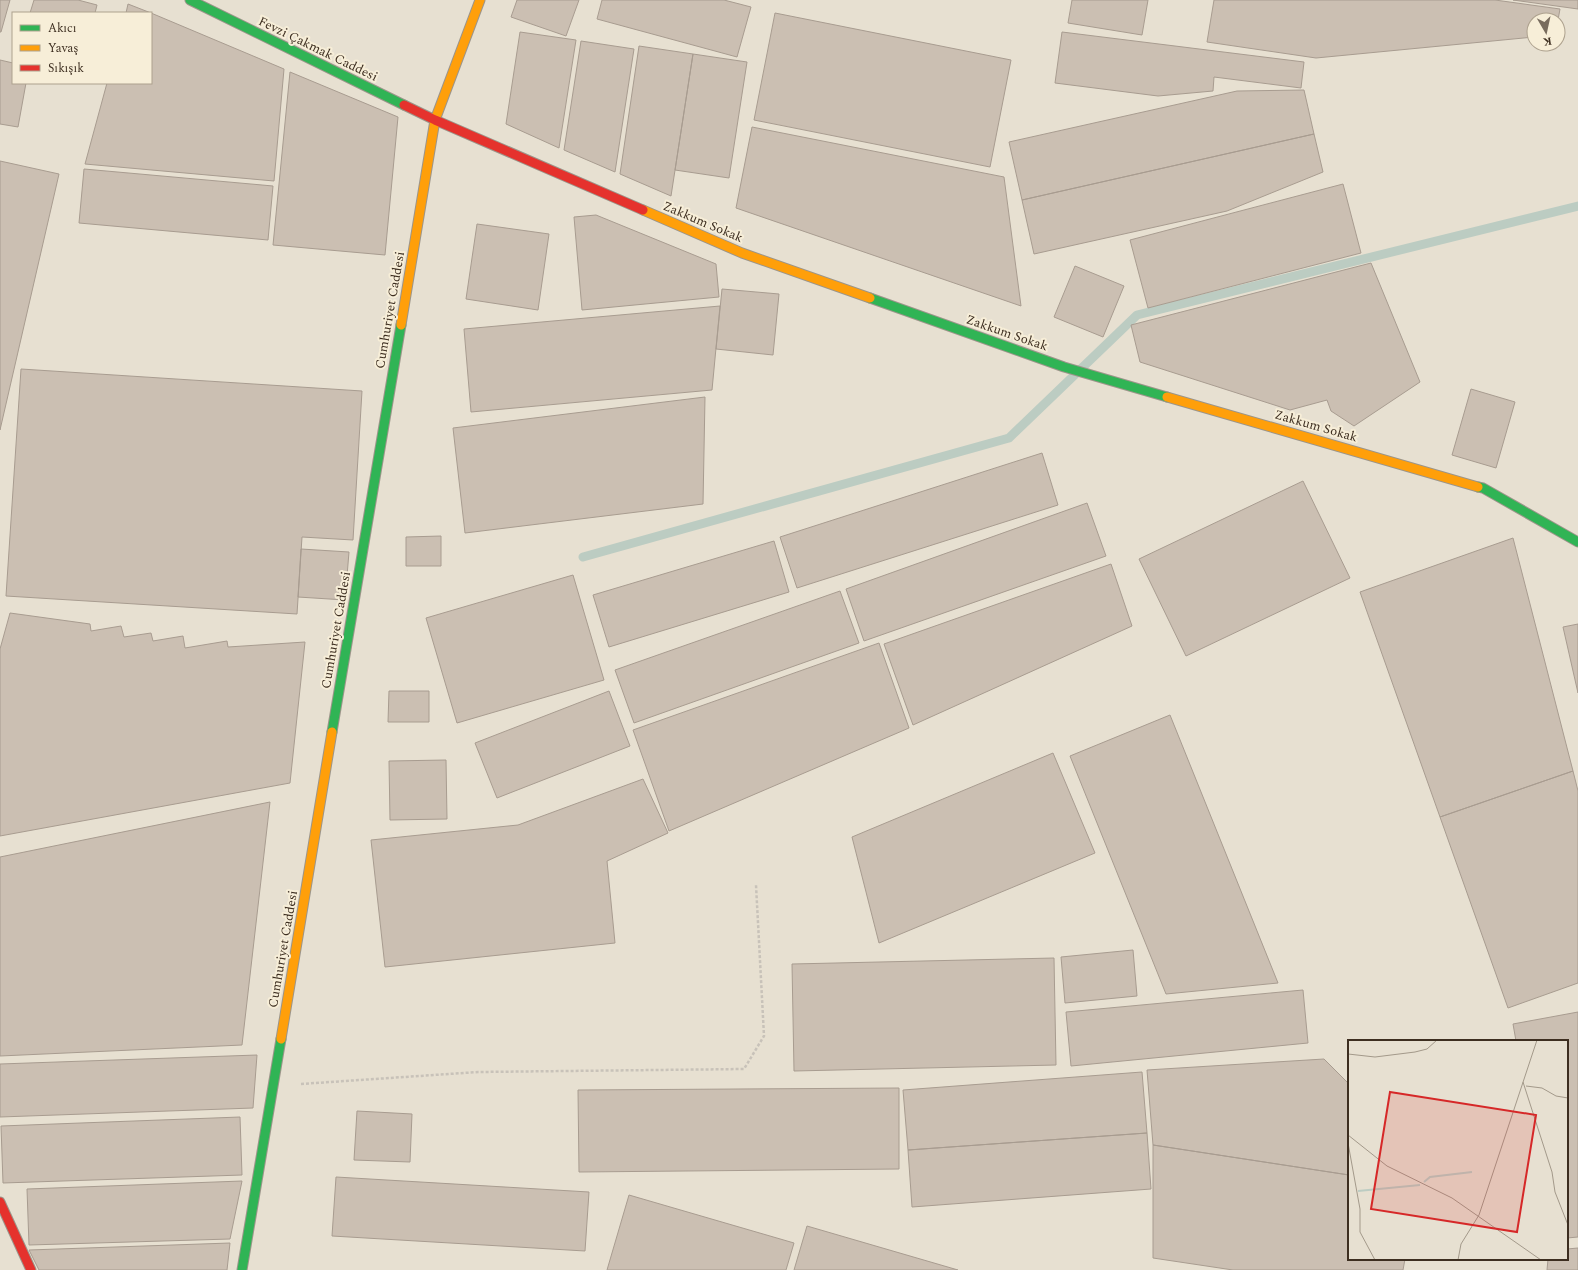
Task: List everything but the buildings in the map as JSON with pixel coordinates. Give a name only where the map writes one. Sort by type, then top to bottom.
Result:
[{"type":"street","name":"Fevzi Çakmak Caddesi","points":[[190,0],[435,120]]},
{"type":"street","name":"Cumhuriyet Caddesi","points":[[242,1270],[435,120],[480,0]]},
{"type":"street","name":"Zakkum Sokak","points":[[435,120],[742,253],[1064,367],[1483,488],[1578,542]]},
{"type":"street","points":[[0,1202],[31,1270]]},
{"type":"path","points":[[273,1086],[478,1072],[744,1069],[764,1036],[756,884]]},
{"type":"waterway","points":[[583,557],[1009,438],[1137,315],[1578,206]]},
{"type":"traffic: fast","points":[[190,0],[404,105]]},
{"type":"traffic: fast","points":[[870,298],[1064,367],[1167,397]]},
{"type":"traffic: fast","points":[[332,732],[401,325]]},
{"type":"traffic: fast","points":[[1478,487],[1483,488],[1578,542]]},
{"type":"traffic: fast","points":[[242,1270],[281,1039]]},
{"type":"traffic: slow","points":[[401,325],[435,120],[480,0]]},
{"type":"traffic: slow","points":[[643,210],[742,253],[870,298]]},
{"type":"traffic: slow","points":[[1167,397],[1478,487]]},
{"type":"traffic: slow","points":[[281,1039],[332,732]]},
{"type":"traffic: jam","points":[[404,105],[435,120],[643,210]]},
{"type":"traffic: jam","points":[[0,1202],[31,1270]]}]
